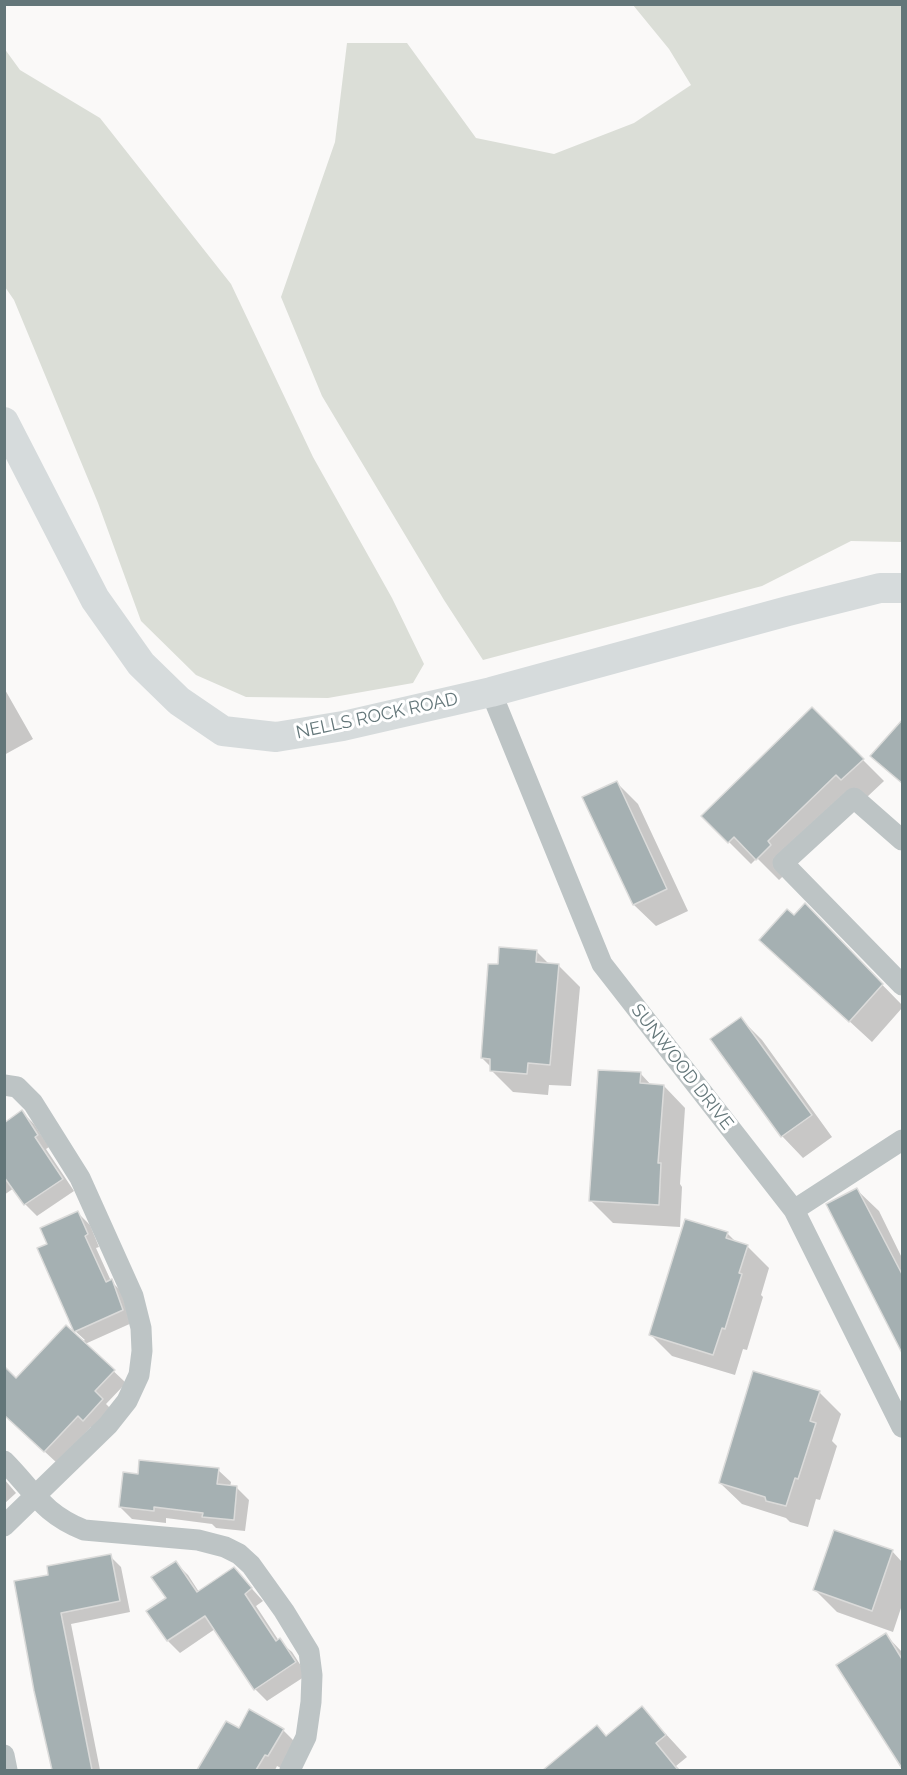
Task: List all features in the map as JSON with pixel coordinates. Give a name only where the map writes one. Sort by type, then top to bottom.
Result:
[{"type":"main road","name":"NELLS ROCK ROAD","points":[[4,422],[95,599],[141,664],[179,701],[223,731],[276,737],[343,726],[491,692],[880,588],[903,588]]},
{"type":"street","name":"SUNWOOD DRIVE","points":[[491,692],[602,964],[794,1210],[903,1427]]},
{"type":"street","points":[[903,840],[854,798],[783,863],[903,985]]},
{"type":"street","points":[[4,1085],[17,1087],[33,1103],[81,1178],[134,1296],[141,1328],[142,1351],[139,1375],[127,1401],[108,1425],[4,1526]]},
{"type":"street","points":[[794,1210],[903,1140]]},
{"type":"street","points":[[4,1461],[35,1497],[58,1517],[84,1530],[198,1540],[225,1547],[239,1554],[251,1565],[284,1611],[309,1652],[312,1675],[306,1737],[290,1770]]},
{"type":"street","points":[[4,1755],[7,1770]]},
{"type":"shaded area","points":[[633,5],[902,5],[902,542],[851,541],[762,586],[483,660],[444,600],[322,396],[281,297],[335,142],[347,43],[407,43],[476,138],[554,154],[634,123],[691,85],[669,49]]},
{"type":"shaded area","points":[[4,48],[20,70],[100,118],[231,284],[313,457],[392,598],[424,664],[413,683],[328,698],[246,697],[196,675],[141,621],[98,503],[14,300],[5,287]]},
{"type":"building","points":[[812,707],[864,759],[841,780],[836,775],[768,841],[771,845],[756,860],[734,837],[728,843],[701,816]]},
{"type":"building","points":[[903,719],[903,784],[870,756]]},
{"type":"building","points":[[617,781],[667,889],[633,905],[582,797]]},
{"type":"building","points":[[805,903],[883,984],[849,1022],[759,940],[787,909],[794,915]]},
{"type":"building","points":[[499,947],[537,950],[536,962],[559,964],[550,1065],[528,1063],[527,1074],[490,1071],[490,1059],[481,1058],[488,964],[498,964]]},
{"type":"building","points":[[741,1017],[812,1115],[781,1137],[710,1039]]},
{"type":"building","points":[[598,1070],[641,1072],[640,1083],[664,1085],[658,1163],[661,1163],[659,1205],[589,1201]]},
{"type":"building","points":[[22,1110],[38,1135],[35,1137],[63,1179],[24,1205],[4,1177],[4,1123]]},
{"type":"building","points":[[857,1188],[903,1276],[903,1355],[826,1204]]},
{"type":"building","points":[[78,1211],[88,1234],[85,1236],[106,1282],[112,1279],[123,1310],[74,1332],[37,1248],[47,1244],[40,1228]]},
{"type":"building","points":[[685,1219],[728,1232],[726,1238],[748,1245],[739,1273],[742,1274],[725,1329],[722,1328],[713,1355],[649,1335]]},
{"type":"building","points":[[66,1325],[115,1370],[95,1391],[103,1399],[83,1421],[78,1416],[44,1452],[4,1415],[4,1366],[16,1378]]},
{"type":"building","points":[[753,1371],[820,1391],[810,1421],[816,1423],[798,1479],[795,1478],[786,1506],[719,1483]]},
{"type":"building","points":[[139,1460],[219,1468],[217,1484],[237,1486],[234,1520],[202,1517],[203,1513],[154,1507],[154,1511],[119,1507],[123,1472],[138,1474]]},
{"type":"building","points":[[834,1530],[893,1550],[872,1611],[813,1590]]},
{"type":"building","points":[[111,1554],[120,1601],[61,1613],[92,1770],[52,1770],[34,1691],[14,1581],[48,1575],[47,1566]]},
{"type":"building","points":[[176,1561],[197,1592],[234,1567],[252,1588],[245,1594],[276,1641],[280,1638],[296,1662],[254,1690],[205,1616],[167,1641],[146,1611],[166,1598],[151,1577]]},
{"type":"building","points":[[886,1633],[902,1659],[903,1770],[836,1665]]},
{"type":"building","points":[[642,1706],[666,1735],[656,1743],[678,1770],[543,1770],[597,1725],[606,1736]]},
{"type":"building","points":[[249,1709],[284,1729],[268,1756],[265,1755],[256,1770],[197,1770],[226,1721],[239,1728]]}]
